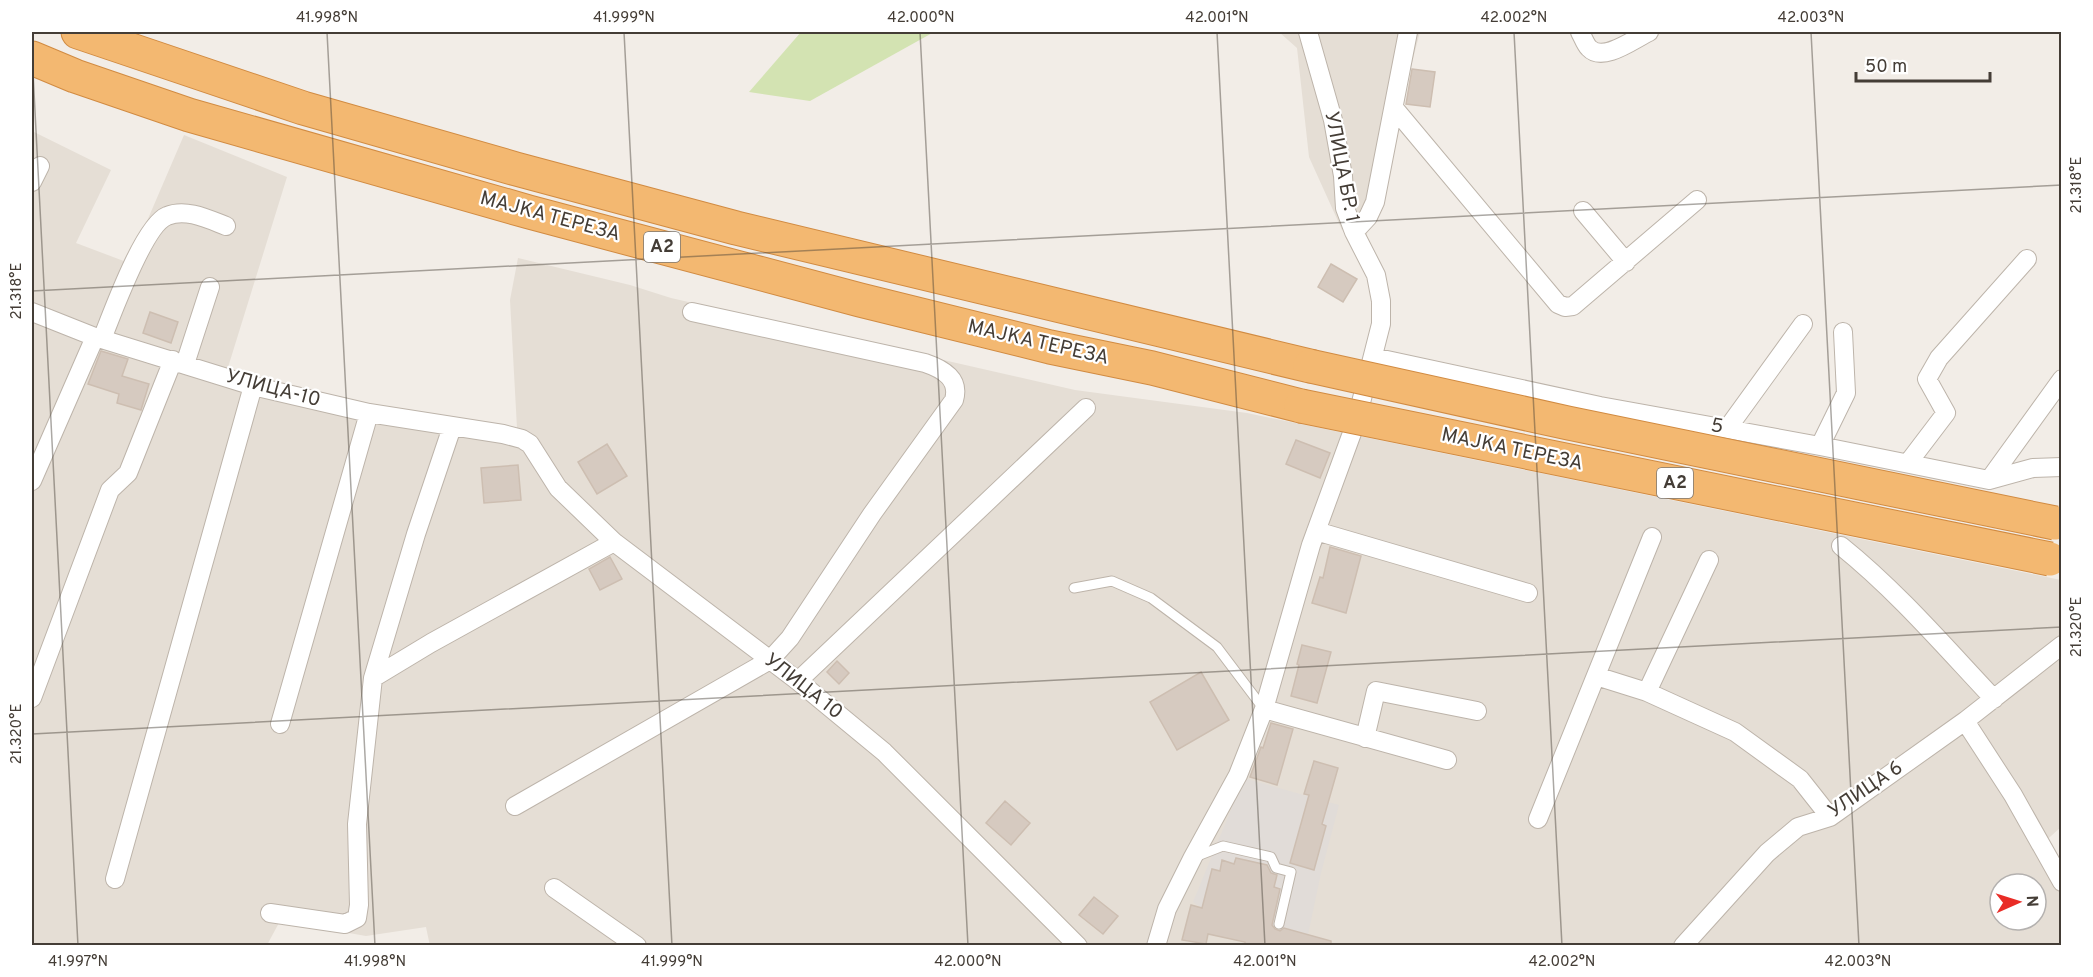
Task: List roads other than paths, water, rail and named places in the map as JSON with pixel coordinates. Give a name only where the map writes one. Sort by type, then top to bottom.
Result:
[{"type":"highway","name":"МАЈКА ТЕРЕЗА","points":[[78,32],[303,108],[516,169],[736,228],[1310,366],[1568,423],[2058,524]]},
{"type":"highway","name":"МАЈКА ТЕРЕЗА","points":[[32,58],[75,76],[189,115],[529,212],[871,303],[1050,347],[1152,368],[1301,406],[2055,560]]},
{"type":"street","name":"УЛИЦА БР. 1","points":[[1155,945],[1167,909],[1238,775],[1264,709],[1316,531],[1356,422],[1382,324],[1381,301],[1376,275],[1354,232],[1345,208],[1344,176],[1333,120],[1308,32]]},
{"type":"street","points":[[1354,232],[1368,217],[1375,202],[1408,32]]},
{"type":"street","points":[[1580,32],[1589,48],[1596,53],[1608,53],[1649,32]]},
{"type":"street","points":[[1395,108],[1558,304],[1565,307],[1573,306],[1697,200]]},
{"type":"street","points":[[1583,211],[1626,262]]},
{"type":"street","points":[[32,481],[151,229],[166,216],[186,213],[226,226]]},
{"type":"street","points":[[1908,463],[1946,413],[1927,379],[1939,358],[2027,259]]},
{"type":"street","points":[[32,699],[111,490],[128,473],[179,362],[210,287]]},
{"type":"street","name":"УЛИЦА-10","points":[[32,312],[99,338],[253,386],[369,413],[522,439]]},
{"type":"street","points":[[514,806],[770,660],[790,638],[872,514],[950,408],[957,392],[956,386],[947,374],[925,363],[693,312]]},
{"type":"street","points":[[1727,429],[1803,324]]},
{"type":"street","points":[[1820,446],[1846,393],[1843,332]]},
{"type":"street","name":"5","points":[[1373,357],[1600,406],[1820,446],[1989,480],[2033,468],[2061,467]]},
{"type":"street","points":[[1989,480],[2061,379]]},
{"type":"street","points":[[115,879],[253,386]]},
{"type":"street","points":[[798,681],[1086,408]]},
{"type":"street","points":[[280,724],[369,413]]},
{"type":"street","points":[[270,913],[345,924],[357,918],[359,905],[357,824],[373,678],[413,544],[452,428]]},
{"type":"street","name":"УЛИЦА 10","points":[[522,439],[530,444],[545,470],[568,500],[614,542],[798,681],[884,752],[1078,945]]},
{"type":"street","points":[[1316,531],[1528,594]]},
{"type":"street","points":[[1538,819],[1652,537]]},
{"type":"street","points":[[373,678],[431,643],[614,542]]},
{"type":"street","points":[[1840,546],[1857,559],[1915,616],[1994,699]]},
{"type":"street","points":[[1647,692],[1709,560]]},
{"type":"street","name":"УЛИЦА 6","points":[[1683,945],[1767,853],[1798,826],[1830,817],[1965,721],[2061,645]]},
{"type":"street","points":[[1596,676],[1647,692],[1714,721],[1752,743],[1800,779],[1830,817]]},
{"type":"street","points":[[1365,738],[1376,691],[1477,711]]},
{"type":"street","points":[[1264,709],[1447,760]]},
{"type":"street","points":[[1965,721],[2013,795],[2061,882]]},
{"type":"street","points":[[554,888],[637,945]]},
{"type":"lane","points":[[1074,588],[1112,581],[1151,598],[1217,647],[1264,709]]},
{"type":"lane","points":[[1193,857],[1223,846],[1271,857],[1276,868],[1291,872],[1279,924]]}]
